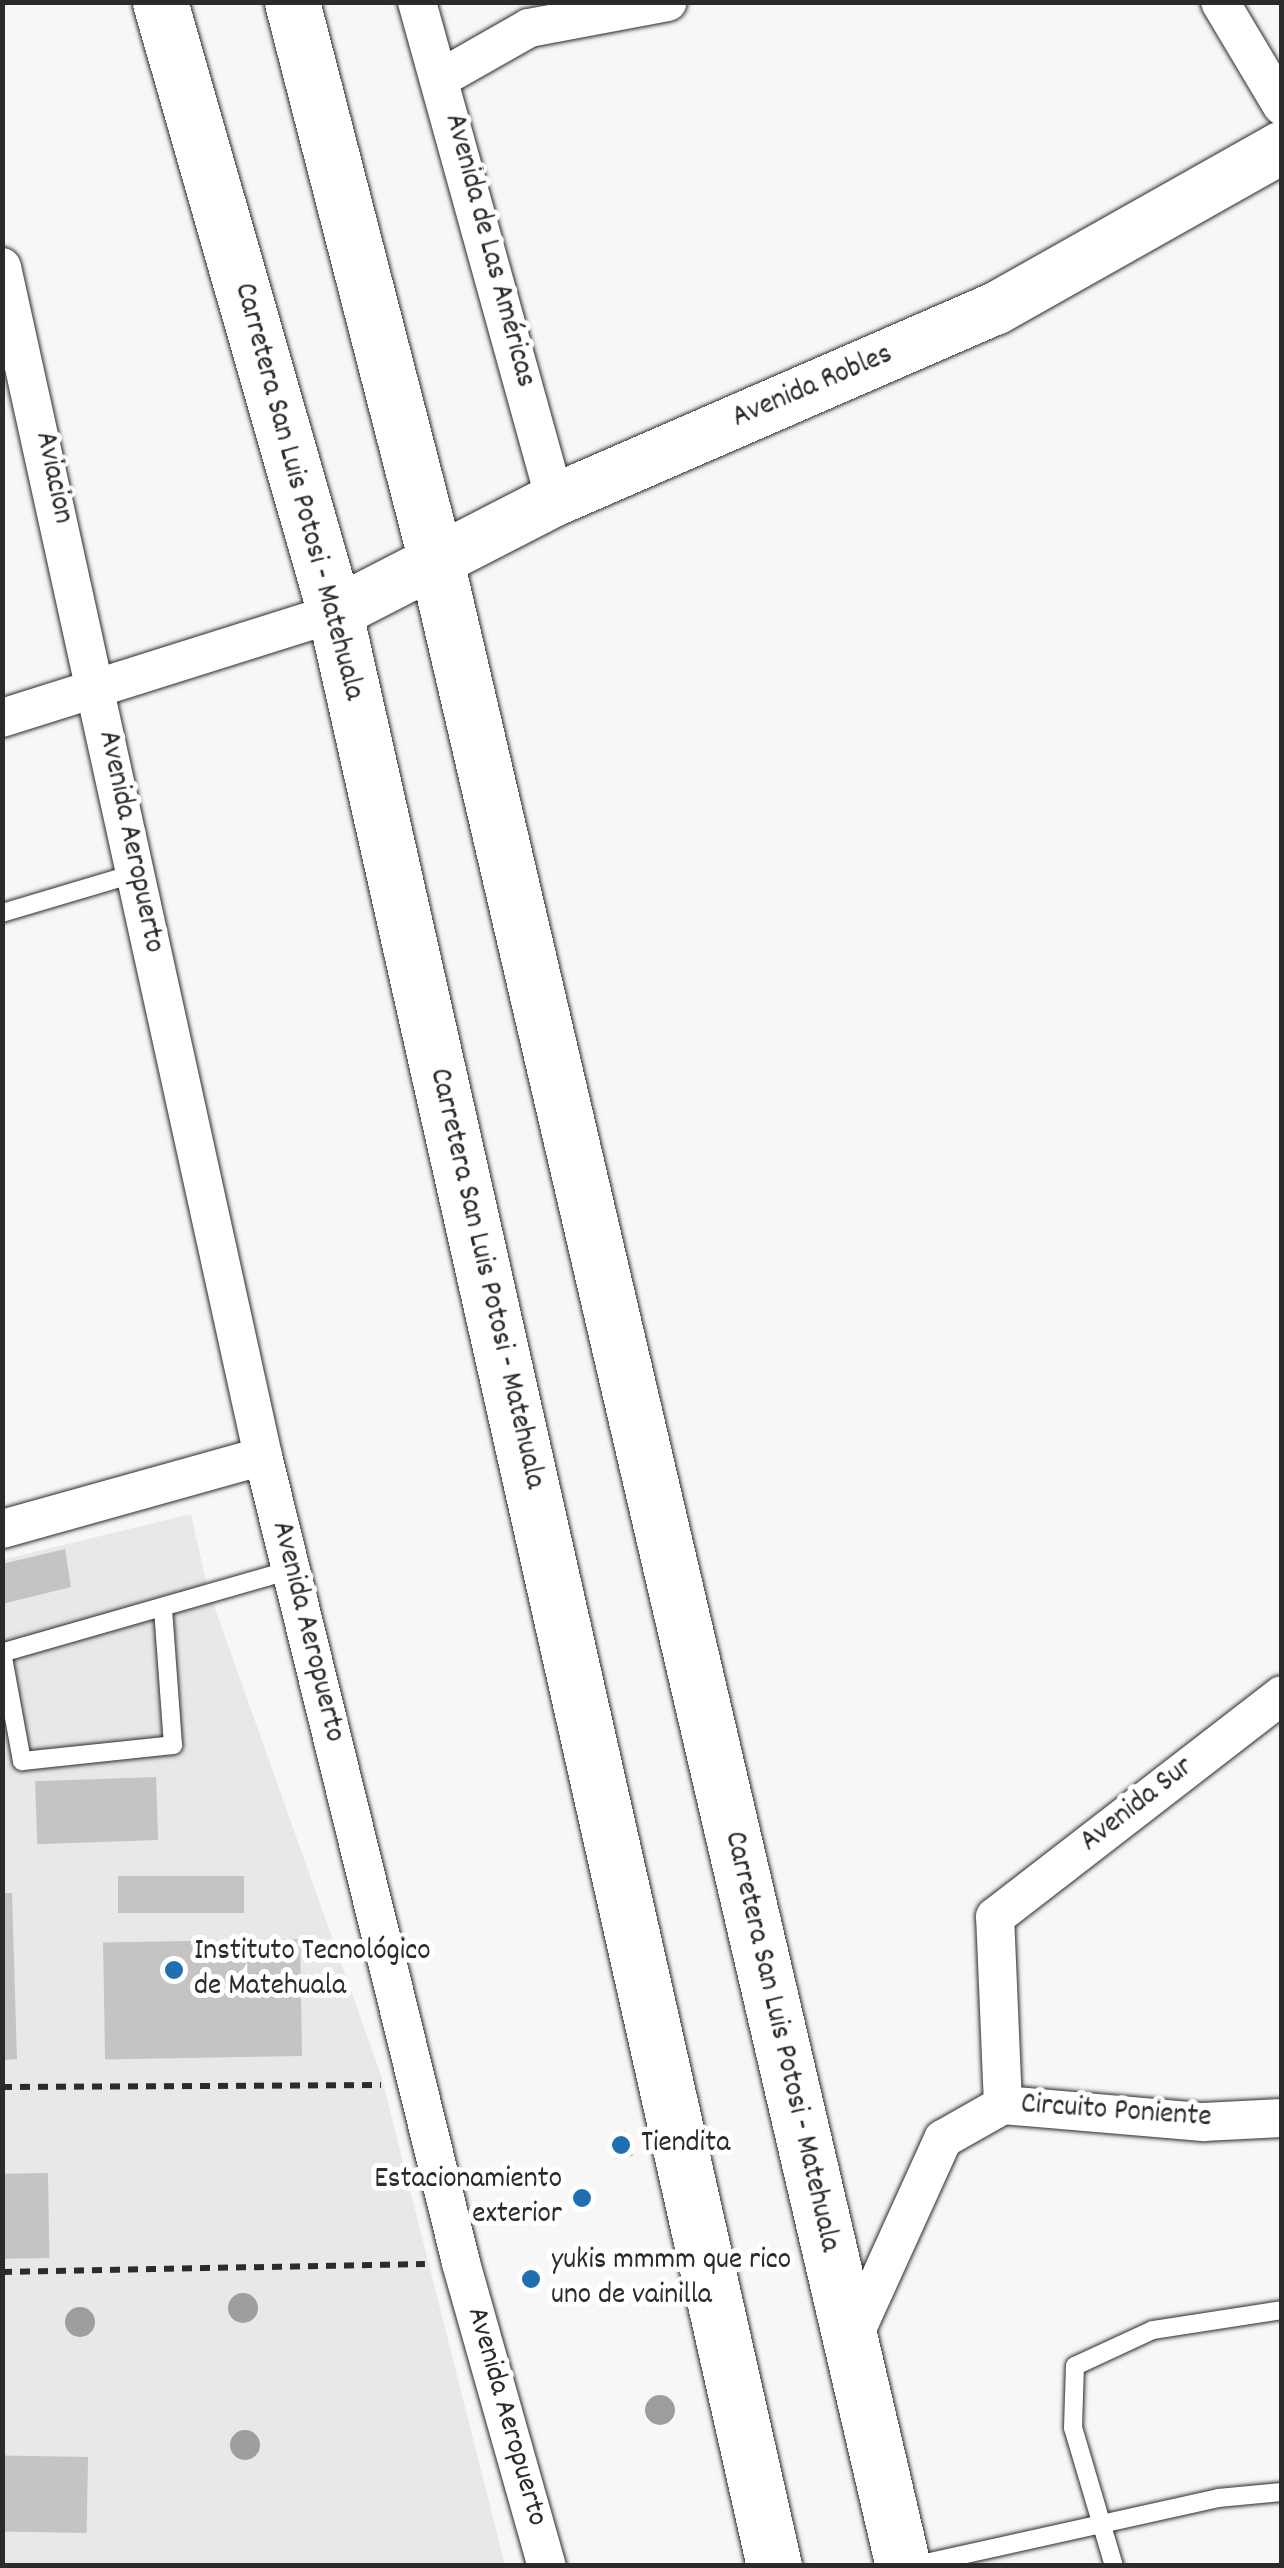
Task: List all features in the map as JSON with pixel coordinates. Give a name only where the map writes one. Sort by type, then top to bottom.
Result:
[{"type":"highway","name":"Carretera San Luis Potosi - Matehuala","points":[[160,2],[335,613],[774,2566]]},
{"type":"highway","name":"Carretera San Luis Potosi - Matehuala","points":[[292,2],[436,561],[903,2566]]},
{"type":"main road","name":"Avenida Robles","points":[[335,613],[556,500],[995,308],[1282,146]]},
{"type":"street","name":"Avenida de Las Américas","points":[[417,2],[556,500]]},
{"type":"street","points":[[441,78],[529,28],[668,2]]},
{"type":"street","points":[[1220,2],[1282,106]]},
{"type":"street","name":"Aviacion","points":[[2,267],[96,691]]},
{"type":"street","points":[[2,718],[335,613]]},
{"type":"street","name":"Avenida Aeropuerto","points":[[96,691],[290,1570],[462,2263],[548,2566]]},
{"type":"street","points":[[2,1528],[263,1456]]},
{"type":"street","name":"Avenida Sur","points":[[1003,2105],[996,1917],[1282,1695]]},
{"type":"street","name":"Circuito Poniente","points":[[850,2344],[944,2139],[1003,2105],[1203,2122],[1282,2118]]},
{"type":"lane","points":[[2,913],[136,874]]},
{"type":"lane","points":[[163,1608],[173,1745],[22,1761],[5,1652],[290,1570]]},
{"type":"lane","points":[[1114,2566],[1073,2428],[1074,2366],[1154,2330],[1282,2310]]},
{"type":"lane","points":[[912,2566],[1103,2524],[1282,2492]]},
{"type":"path","points":[[2,2086],[417,2085]]},
{"type":"path","points":[[2,2272],[462,2263]]},
{"type":"shaded area","name":"Instituto Tecnológico de Matehuala","points":[[191,1514],[207,1586],[381,2075],[505,2565],[3,2565],[2,1560]]},
{"type":"building","points":[[65,1549],[71,1587],[2,1604],[2,1564]]},
{"type":"building","points":[[156,1777],[158,1840],[37,1844],[35,1781]]},
{"type":"building","points":[[118,1876],[244,1876],[244,1913],[118,1913]]},
{"type":"building","points":[[2,1893],[12,1893],[17,2059],[2,2060]]},
{"type":"building","points":[[300,1939],[302,2056],[105,2059],[103,1942]]},
{"type":"building","name":"Tiendita","points":[[626,2131],[633,2156],[615,2159],[612,2135]]},
{"type":"building","points":[[48,2173],[49,2258],[3,2259],[2,2174]]},
{"type":"building","points":[[2,2455],[88,2457],[87,2533],[2,2532]]},
{"type":"place","name":"Instituto Tecnológico de Matehuala","points":[[174,1970]]},
{"type":"place","name":"Tiendita","points":[[621,2145]]},
{"type":"place","name":"Estacionamiento exterior","points":[[582,2198]]},
{"type":"place","name":"yukis mmmm que rico uno de vainilla","points":[[531,2279]]}]
